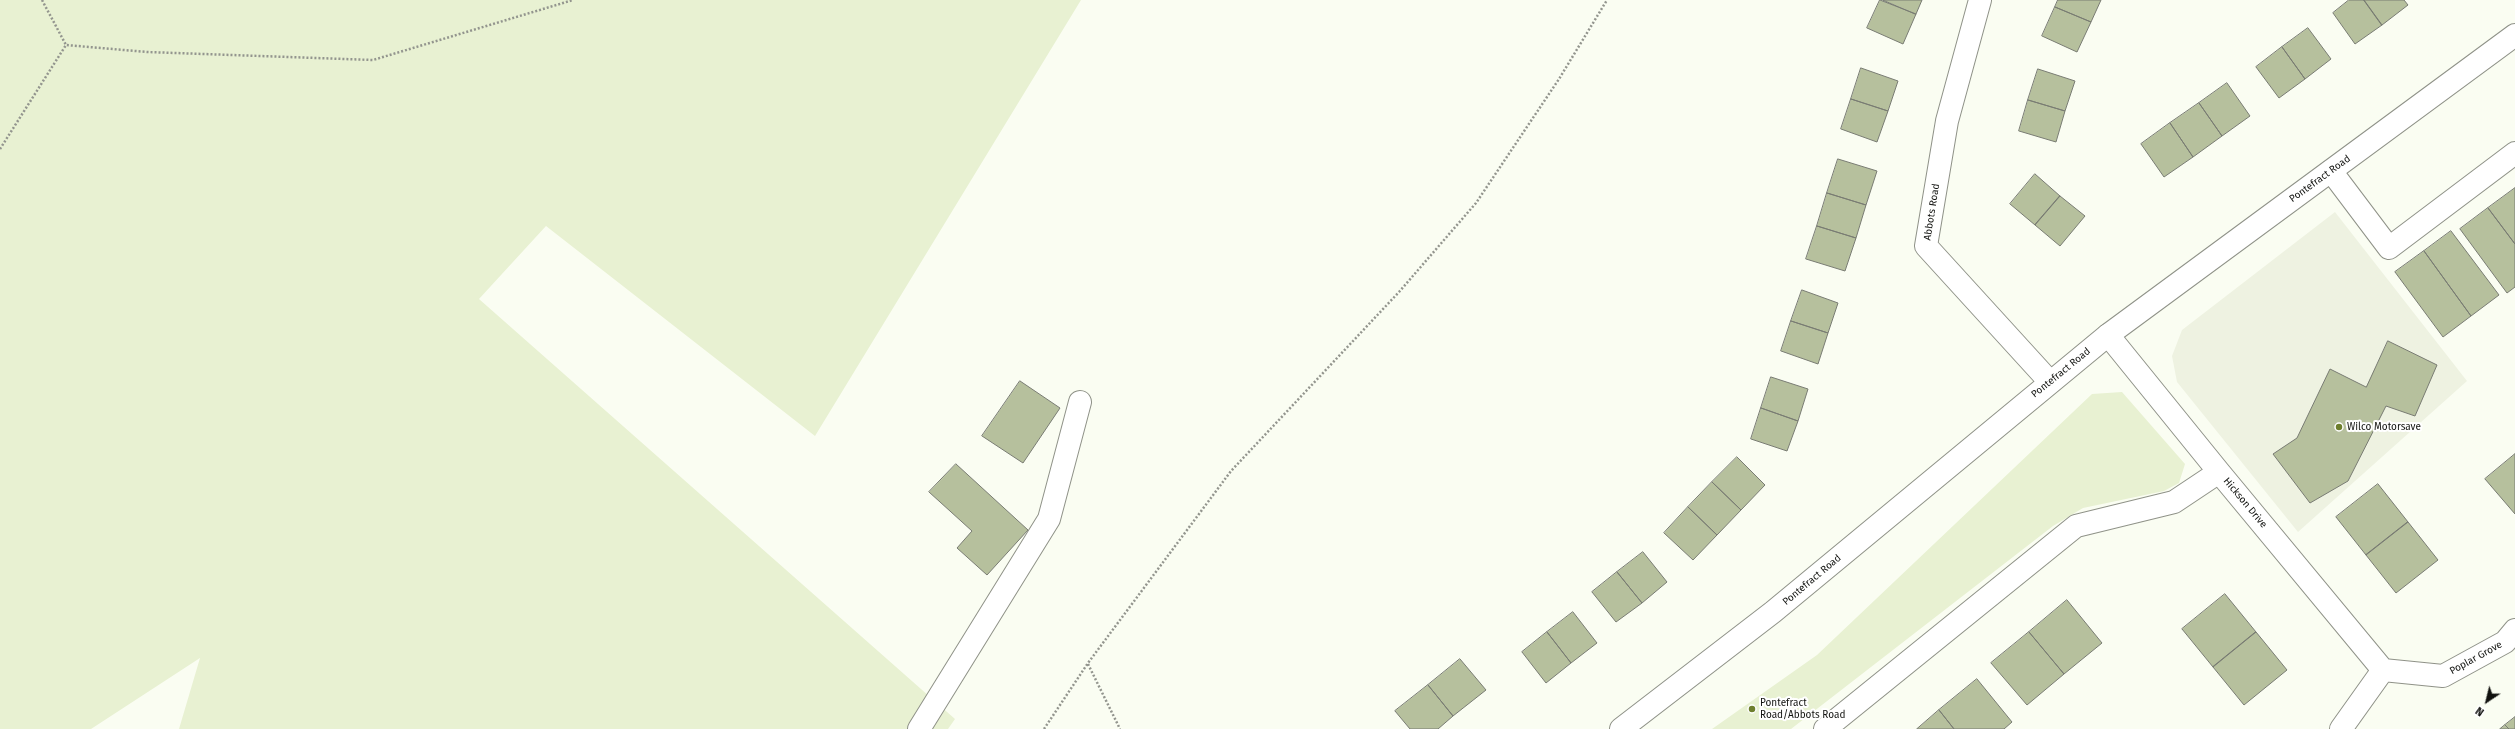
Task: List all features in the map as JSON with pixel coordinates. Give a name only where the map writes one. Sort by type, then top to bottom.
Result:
[{"type":"main road","name":"Abbots Road","points":[[1980,0],[1947,121],[1926,246],[2050,382]]},
{"type":"main road","name":"Pontefract Road","points":[[1621,729],[1773,612],[2108,335],[2515,35]]},
{"type":"main road","points":[[2331,171],[2389,248],[2515,153]]},
{"type":"main road","name":"Hickson Drive","points":[[2108,335],[2383,670]]},
{"type":"main road","points":[[919,729],[1049,519],[1080,402]]},
{"type":"main road","points":[[1825,729],[2076,526],[2174,502],[2219,472]]},
{"type":"main road","name":"Poplar Grove","points":[[2383,670],[2443,676],[2505,642],[2515,630]]},
{"type":"main road","points":[[2341,729],[2383,670]]},
{"type":"path","points":[[42,0],[66,45]]},
{"type":"path","points":[[66,45],[146,52],[373,60],[573,0]]},
{"type":"path","points":[[1044,729],[1088,663],[1231,471],[1399,292],[1476,203],[1559,79],[1607,0]]},
{"type":"path","points":[[0,149],[66,45]]},
{"type":"path","points":[[1088,663],[1120,729]]},
{"type":"shaded area","points":[[2335,212],[2467,381],[2298,532],[2177,382],[2172,356],[2182,330]]},
{"type":"green space","points":[[0,0],[1081,0],[815,436],[546,226],[479,299],[955,719],[948,729],[179,729],[200,658],[91,729],[0,729]]},
{"type":"green space","points":[[2122,392],[2185,464],[2179,483],[2164,491],[2083,508],[2053,526],[1791,729],[1712,729],[1817,655],[2092,394]]},
{"type":"building","points":[[1880,0],[1916,14],[1903,44],[1867,28]]},
{"type":"building","points":[[1883,0],[1922,0],[1916,14]]},
{"type":"building","points":[[2058,0],[2101,0],[2091,22],[2055,7]]},
{"type":"building","points":[[2349,0],[2364,0],[2382,25],[2355,44],[2333,13]]},
{"type":"building","points":[[2364,0],[2404,0],[2408,5],[2382,25]]},
{"type":"building","points":[[2055,7],[2091,22],[2077,52],[2042,36]]},
{"type":"building","points":[[2308,28],[2331,59],[2305,79],[2282,47]]},
{"type":"building","points":[[2282,47],[2305,79],[2279,98],[2256,67]]},
{"type":"building","points":[[1861,68],[1898,81],[1888,111],[1851,99]]},
{"type":"building","points":[[2038,69],[2075,81],[2065,111],[2028,100]]},
{"type":"building","points":[[2227,83],[2250,116],[2222,136],[2199,103]]},
{"type":"building","points":[[1851,99],[1888,111],[1877,142],[1841,129]]},
{"type":"building","points":[[2028,100],[2065,111],[2056,142],[2019,131]]},
{"type":"building","points":[[2199,103],[2222,136],[2193,157],[2170,123]]},
{"type":"building","points":[[2170,123],[2193,157],[2164,177],[2141,144]]},
{"type":"building","points":[[1838,159],[1877,171],[1866,205],[1827,193]]},
{"type":"building","points":[[2035,174],[2060,196],[2035,225],[2010,204]]},
{"type":"building","points":[[2515,188],[2515,244],[2488,208]]},
{"type":"building","points":[[1827,193],[1866,205],[1856,238],[1817,226]]},
{"type":"building","points":[[2060,196],[2085,216],[2060,246],[2035,225]]},
{"type":"building","points":[[2488,208],[2515,244],[2515,287],[2507,293],[2460,229]]},
{"type":"building","points":[[1817,226],[1856,238],[1845,271],[1806,259]]},
{"type":"building","points":[[2451,231],[2499,295],[2471,316],[2424,251]]},
{"type":"building","points":[[2424,251],[2471,316],[2443,337],[2395,272]]},
{"type":"building","points":[[1802,290],[1838,303],[1828,333],[1791,321]]},
{"type":"building","points":[[1791,321],[1828,333],[1818,364],[1781,351]]},
{"type":"building","name":"Wilco Motorsave","points":[[2388,341],[2437,365],[2415,416],[2386,406],[2348,481],[2310,503],[2273,454],[2297,438],[2330,369],[2366,387]]},
{"type":"building","points":[[1771,377],[1808,389],[1798,421],[1761,408]]},
{"type":"building","points":[[1020,381],[1060,408],[1023,463],[982,436]]},
{"type":"building","points":[[1761,408],[1798,421],[1787,451],[1751,439]]},
{"type":"building","points":[[2515,454],[2515,514],[2485,479]]},
{"type":"building","points":[[1737,457],[1765,485],[1741,510],[1712,482]]},
{"type":"building","points":[[956,464],[1028,530],[987,575],[957,548],[972,531],[929,492]]},
{"type":"building","points":[[1712,482],[1741,510],[1717,535],[1688,507]]},
{"type":"building","points":[[2378,484],[2408,522],[2366,555],[2336,517]]},
{"type":"building","points":[[1688,507],[1717,535],[1693,560],[1664,533]]},
{"type":"building","points":[[2408,522],[2438,560],[2396,593],[2366,555]]},
{"type":"building","points":[[1643,552],[1667,582],[1642,603],[1617,572]]},
{"type":"building","points":[[1617,572],[1642,603],[1616,622],[1592,592]]},
{"type":"building","points":[[2225,594],[2256,632],[2213,667],[2182,629]]},
{"type":"building","points":[[2067,600],[2102,643],[2064,674],[2029,632]]},
{"type":"building","points":[[1573,612],[1597,643],[1571,663],[1547,632]]},
{"type":"building","points":[[1547,632],[1571,663],[1546,683],[1522,652]]},
{"type":"building","points":[[2029,632],[2064,674],[2027,705],[1991,663]]},
{"type":"building","points":[[2256,632],[2287,670],[2244,705],[2213,667]]},
{"type":"building","points":[[1460,659],[1486,690],[1453,716],[1428,685]]},
{"type":"building","points":[[1977,679],[2012,722],[2004,729],[1954,729],[1939,710]]},
{"type":"building","points":[[1428,685],[1453,716],[1438,729],[1410,729],[1395,711]]},
{"type":"building","points":[[1939,710],[1954,729],[1917,729]]},
{"type":"building","points":[[2515,717],[2515,729],[2509,729],[2505,725]]},
{"type":"building","points":[[2505,725],[2509,729],[2500,729]]},
{"type":"place","name":"Wilco Motorsave","points":[[2339,427]]},
{"type":"place","name":"Pontefract Road/Abbots Road","points":[[1752,709]]}]
